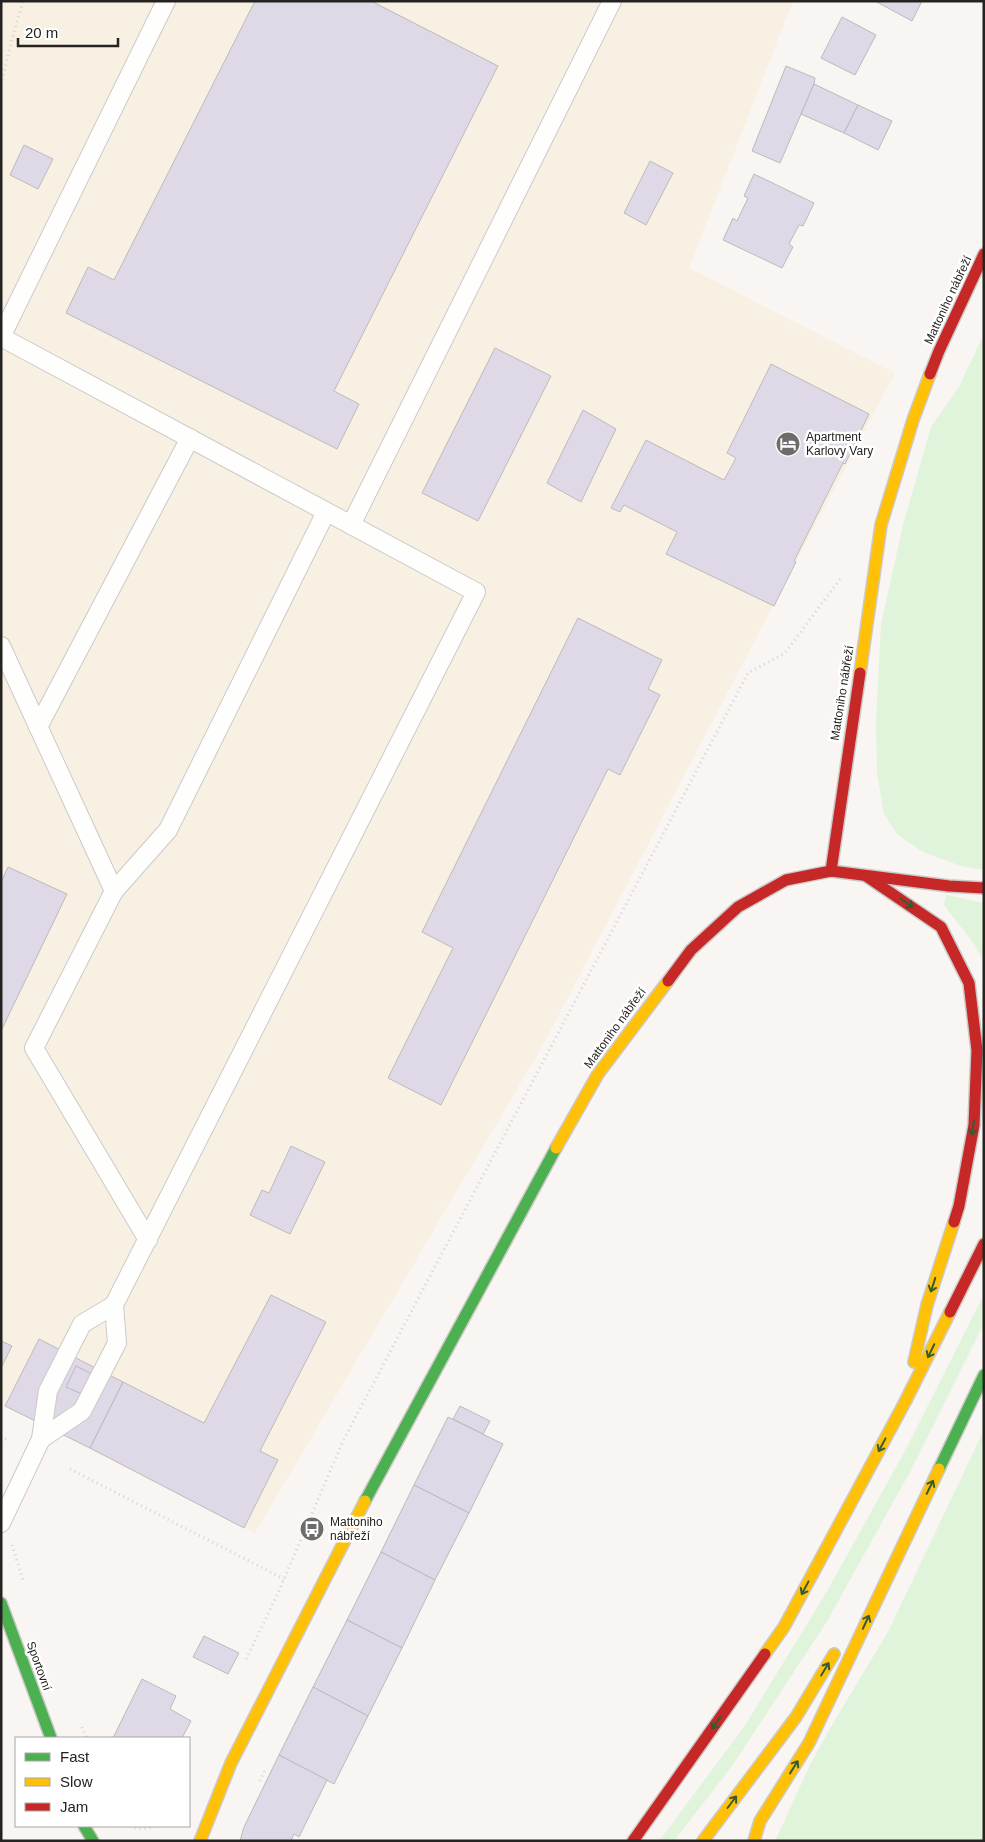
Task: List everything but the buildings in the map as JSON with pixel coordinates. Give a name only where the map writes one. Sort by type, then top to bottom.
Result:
[{"type":"main road","name":"Mattoniho nábřeží","points":[[200,1841],[231,1763],[342,1544],[552,1154],[598,1074],[691,950],[738,907],[786,880],[831,871],[882,525],[913,420],[929,377],[984,254]]},
{"type":"main road","points":[[831,871],[984,888]]},
{"type":"main road","points":[[866,876],[940,927],[969,983],[978,1050],[974,1125],[958,1206],[926,1305],[906,1402]]},
{"type":"main road","points":[[633,1841],[784,1627],[906,1402],[984,1244]]},
{"type":"main road","points":[[754,1841],[760,1821],[809,1743],[908,1531],[984,1375]]},
{"type":"main road","points":[[857,1616],[908,1531]]},
{"type":"main road","name":"Sportovní","points":[[1,1603],[51,1737]]},
{"type":"main road","points":[[703,1841],[796,1717],[842,1641]]},
{"type":"main road","points":[[85,1827],[93,1841]]},
{"type":"lane","points":[[1,1523],[41,1439],[48,1391],[82,1324],[114,1305],[476,592],[1,338],[166,1]]},
{"type":"lane","points":[[351,525],[612,1]]},
{"type":"lane","points":[[38,727],[190,438]]},
{"type":"lane","points":[[148,1240],[34,1048],[114,891],[168,830],[326,512]]},
{"type":"lane","points":[[1,646],[114,891]]},
{"type":"lane","points":[[41,1439],[82,1411],[117,1343],[114,1305]]},
{"type":"path","points":[[1,86],[23,1]]},
{"type":"path","points":[[243,1666],[284,1579],[344,1441],[748,673],[785,653],[842,578]]},
{"type":"path","points":[[1,1442],[7,1438]]},
{"type":"path","points":[[70,1469],[284,1579]]},
{"type":"path","points":[[132,1827],[152,1827]]},
{"type":"shaded area","points":[[1,1],[793,1],[689,268],[895,373],[543,1045],[255,1533],[1,1404]]},
{"type":"green space","points":[[984,334],[984,870],[961,866],[923,852],[898,835],[884,814],[877,772],[876,722],[881,624],[903,525],[931,427],[959,387]]},
{"type":"green space","points":[[946,895],[984,903],[984,963],[975,945],[944,905]]},
{"type":"green space","points":[[984,1294],[984,1323],[911,1470],[826,1623],[732,1766],[674,1841],[659,1841],[744,1727],[826,1593],[906,1449]]},
{"type":"green space","points":[[984,1430],[984,1841],[775,1841],[811,1763],[888,1632]]},
{"type":"traffic: fast","points":[[365,1501],[556,1148]]},
{"type":"traffic: fast","points":[[939,1469],[984,1375]]},
{"type":"traffic: fast","points":[[1,1603],[51,1737]]},
{"type":"traffic: fast","points":[[85,1827],[93,1841]]},
{"type":"traffic: slow","points":[[860,673],[881,525],[913,420],[930,374]]},
{"type":"traffic: slow","points":[[556,1148],[598,1074],[668,981]]},
{"type":"traffic: slow","points":[[914,1362],[927,1305],[954,1222]]},
{"type":"traffic: slow","points":[[765,1654],[784,1627],[905,1402],[950,1312]]},
{"type":"traffic: slow","points":[[754,1841],[760,1821],[809,1743],[939,1469]]},
{"type":"traffic: slow","points":[[200,1841],[231,1763],[365,1501]]},
{"type":"traffic: slow","points":[[703,1841],[796,1717],[834,1654]]},
{"type":"traffic: jam","points":[[930,374],[984,254]]},
{"type":"traffic: jam","points":[[668,981],[691,950],[738,907],[786,880],[831,871],[860,673]]},
{"type":"traffic: jam","points":[[831,871],[949,886],[984,888]]},
{"type":"traffic: jam","points":[[866,876],[941,927],[969,983],[977,1050],[974,1125],[959,1206],[954,1222]]},
{"type":"traffic: jam","points":[[950,1312],[984,1244]]},
{"type":"traffic: jam","points":[[633,1841],[765,1654]]},
{"type":"place","name":"Apartment Karlovy Vary","points":[[788,444]]},
{"type":"place","name":"Mattoniho nábřeží","points":[[312,1529]]}]
